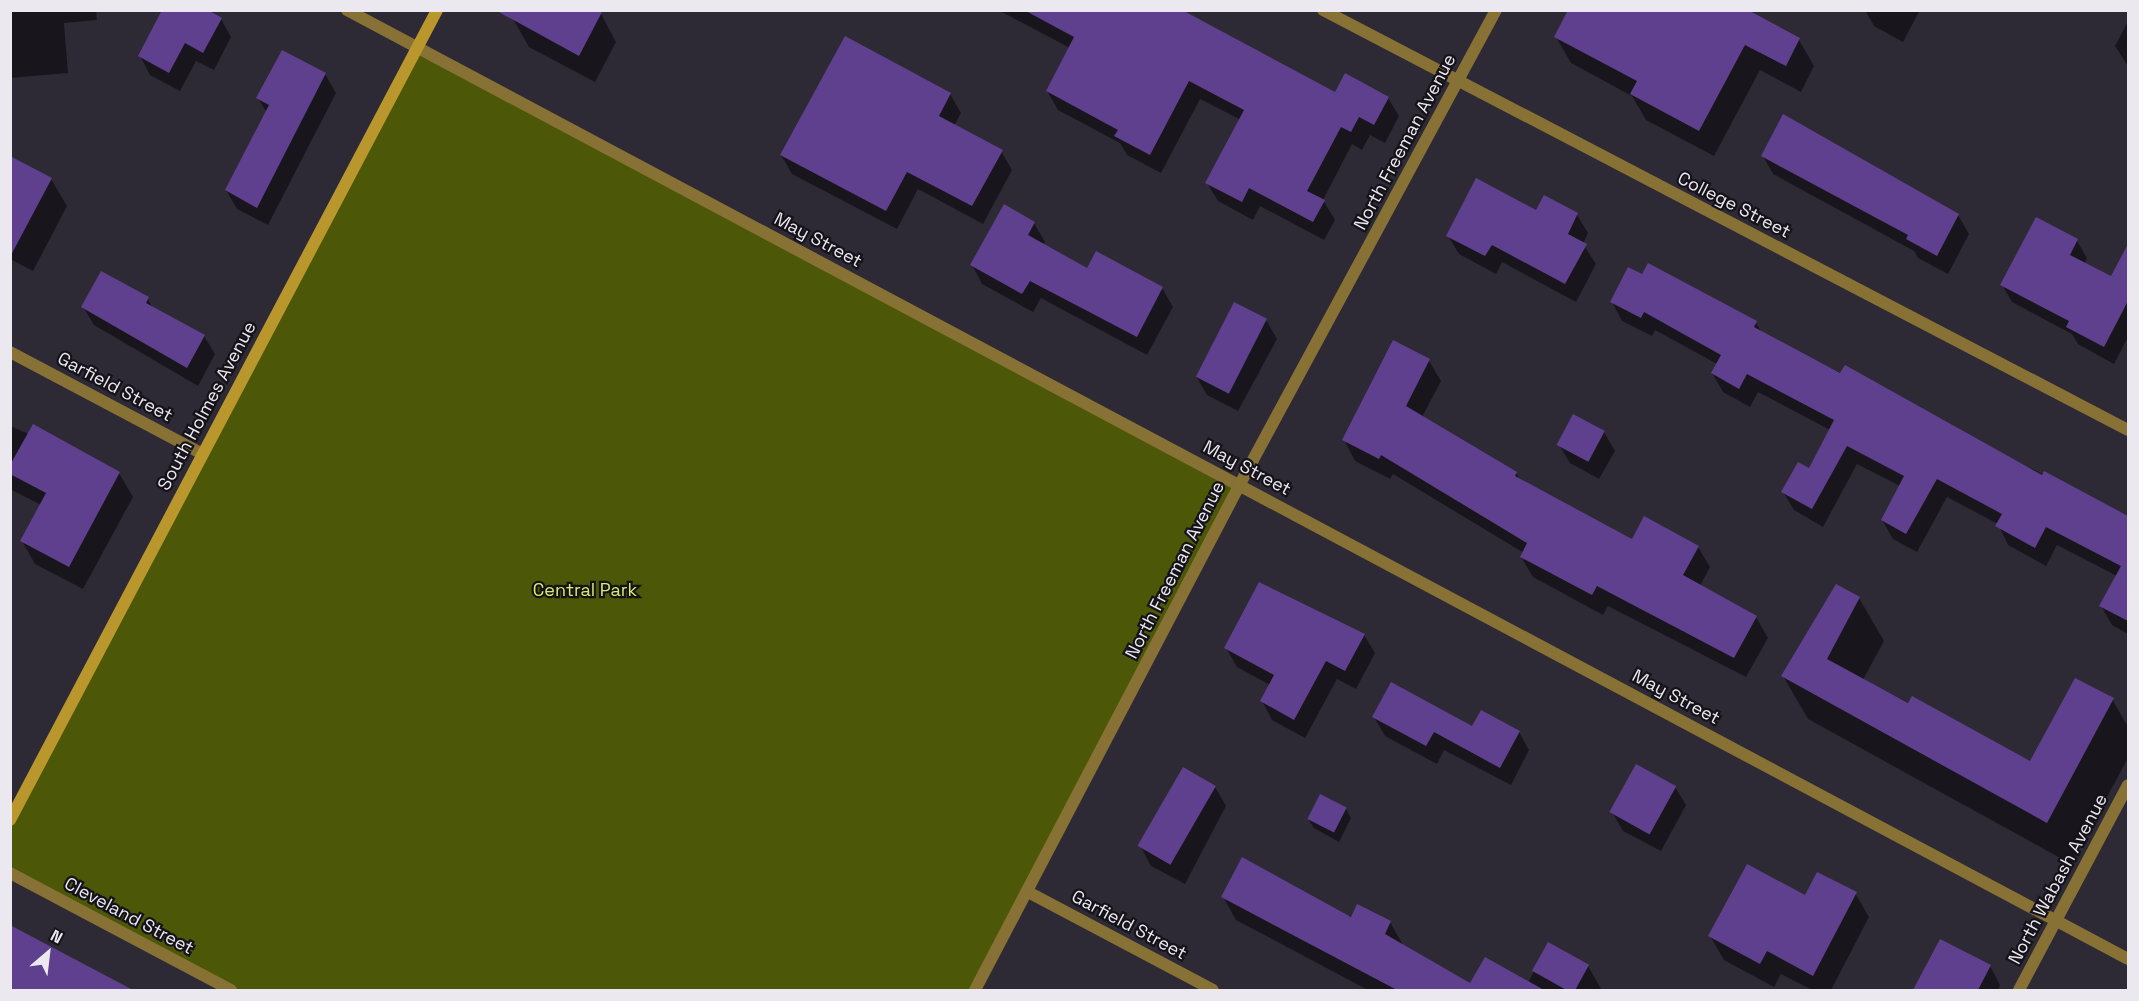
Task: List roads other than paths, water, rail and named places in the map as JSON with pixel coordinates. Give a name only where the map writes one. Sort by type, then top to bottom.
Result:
[{"type":"main road","name":"South Holmes Avenue","points":[[10,820],[437,10]]},
{"type":"street","name":"May Street","points":[[347,10],[2128,959]]},
{"type":"street","name":"College Street","points":[[1323,10],[2128,430]]},
{"type":"street","name":"North Freeman Avenue","points":[[975,990],[1240,484],[1496,10]]},
{"type":"street","name":"Garfield Street","points":[[10,352],[203,454]]},
{"type":"street","name":"North Wabash Avenue","points":[[2019,990],[2128,785]]},
{"type":"street","name":"Cleveland Street","points":[[10,873],[231,990]]},
{"type":"street","name":"Garfield Street","points":[[1028,892],[1213,990]]},
{"type":"park label","name":"Central Park","points":[[585,590]]}]
